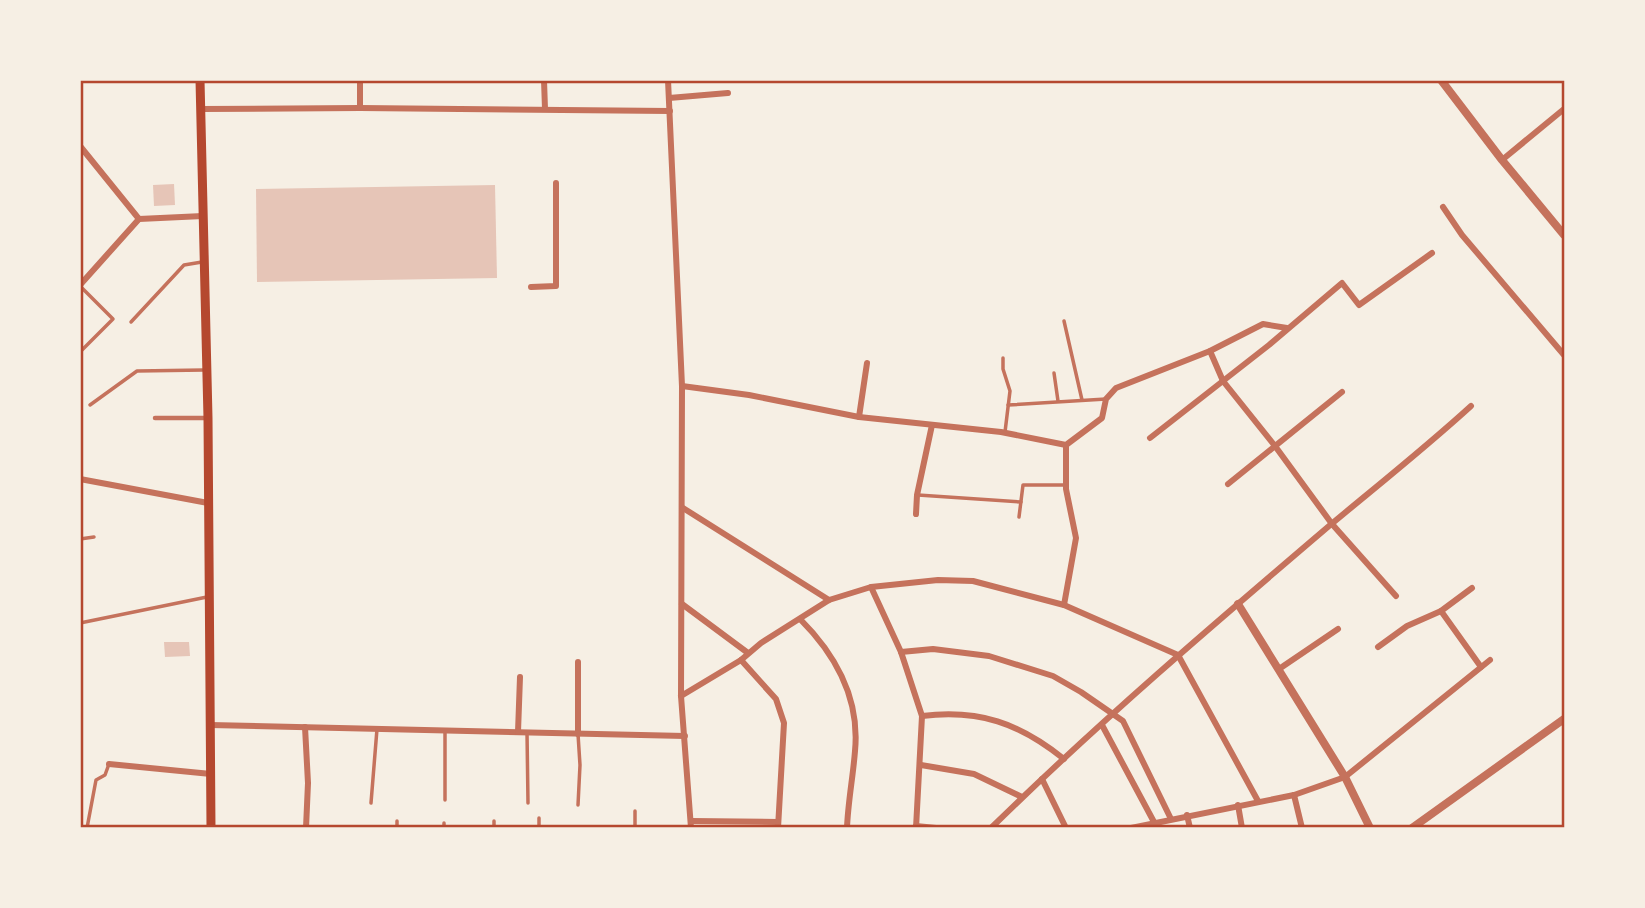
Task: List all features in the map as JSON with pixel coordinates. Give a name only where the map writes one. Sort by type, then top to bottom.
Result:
[{"type":"main road","points":[[200,80],[208,418],[211,828]]},
{"type":"street","points":[[360,80],[360,108]]},
{"type":"street","points":[[544,80],[545,109]]},
{"type":"street","points":[[668,80],[682,386],[681,695],[691,825],[778,825],[784,723],[776,699],[741,660]]},
{"type":"street","points":[[1441,80],[1564,235]]},
{"type":"street","points":[[669,98],[728,93]]},
{"type":"street","points":[[201,109],[670,111]]},
{"type":"street","points":[[1502,160],[1564,109]]},
{"type":"street","points":[[80,146],[139,219]]},
{"type":"street","points":[[531,287],[555,286],[556,183]]},
{"type":"street","points":[[1443,206],[1462,234],[1564,355]]},
{"type":"street","points":[[80,286],[139,219],[203,216]]},
{"type":"street","points":[[1150,438],[1342,283],[1359,305],[1432,253]]},
{"type":"street","points":[[682,386],[749,395],[859,417],[1005,432],[1066,445],[1102,418],[1106,399],[1116,388],[1210,351],[1263,324],[1287,328]]},
{"type":"street","points":[[1210,351],[1223,381],[1332,524],[1396,596]]},
{"type":"street","points":[[859,417],[867,363]]},
{"type":"street","points":[[1228,484],[1342,392]]},
{"type":"street","points":[[991,828],[1178,655],[1414,458],[1471,406]]},
{"type":"street","points":[[155,418],[208,418]]},
{"type":"street","points":[[916,514],[917,495],[932,425]]},
{"type":"street","points":[[1064,605],[1076,538],[1066,485],[1066,445]]},
{"type":"street","points":[[80,479],[208,503]]},
{"type":"street","points":[[683,508],[829,600]]},
{"type":"street","points":[[681,695],[741,660],[829,600],[871,587],[938,580],[973,581],[1064,605],[1178,655],[1258,802]]},
{"type":"street","points":[[871,587],[901,652],[922,716],[916,827],[936,828]]},
{"type":"street","points":[[1378,647],[1408,626],[1441,611],[1472,588]]},
{"type":"street","points":[[682,604],[748,653]]},
{"type":"street","points":[[1238,604],[1345,777],[1370,828]]},
{"type":"street","points":[[1441,611],[1481,667]]},
{"type":"street","points":[[800,619],[818,637],[838,665],[851,702],[855,749],[850,777],[847,828]]},
{"type":"street","points":[[1279,668],[1338,629]]},
{"type":"street","points":[[901,652],[933,649],[989,656],[1053,676],[1123,721],[1171,819]]},
{"type":"street","points":[[1134,827],[1294,795],[1345,777],[1490,660]]},
{"type":"street","points":[[578,662],[578,734]]},
{"type":"street","points":[[518,732],[520,677]]},
{"type":"street","points":[[922,716],[964,713],[990,718],[1046,745],[1064,759]]},
{"type":"street","points":[[1412,828],[1564,719]]},
{"type":"street","points":[[210,725],[685,736]]},
{"type":"street","points":[[1102,725],[1154,822]]},
{"type":"street","points":[[305,727],[308,783],[306,828]]},
{"type":"street","points":[[109,764],[211,774]]},
{"type":"street","points":[[921,765],[974,774],[1022,797]]},
{"type":"street","points":[[1042,779],[1066,828]]},
{"type":"street","points":[[1294,795],[1302,828]]},
{"type":"street","points":[[1238,805],[1242,828]]},
{"type":"street","points":[[1187,816],[1190,828]]},
{"type":"lane","points":[[131,322],[184,265],[204,262]]},
{"type":"lane","points":[[80,286],[113,319],[80,352]]},
{"type":"lane","points":[[1064,321],[1082,400]]},
{"type":"lane","points":[[1003,358],[1003,369],[1010,387],[1005,432]]},
{"type":"lane","points":[[90,405],[137,371],[206,369]]},
{"type":"lane","points":[[1054,373],[1058,401]]},
{"type":"lane","points":[[1009,405],[1106,399]]},
{"type":"lane","points":[[1019,517],[1023,485],[1066,485]]},
{"type":"lane","points":[[917,495],[1021,502]]},
{"type":"lane","points":[[80,539],[94,537]]},
{"type":"lane","points":[[80,623],[209,597]]},
{"type":"lane","points":[[371,803],[377,729]]},
{"type":"lane","points":[[445,730],[445,800]]},
{"type":"lane","points":[[527,732],[528,803]]},
{"type":"lane","points":[[578,734],[578,805]]},
{"type":"lane","points":[[87,828],[96,780],[105,775],[109,764]]},
{"type":"lane","points":[[635,811],[635,828]]},
{"type":"lane","points":[[539,818],[539,828]]},
{"type":"lane","points":[[397,821],[397,828]]},
{"type":"lane","points":[[494,821],[494,828]]},
{"type":"building","points":[[174,184],[175,205],[154,206],[153,185]]},
{"type":"building","points":[[495,185],[497,278],[257,282],[256,189]]},
{"type":"building","points":[[164,642],[189,642],[190,656],[165,657]]}]
